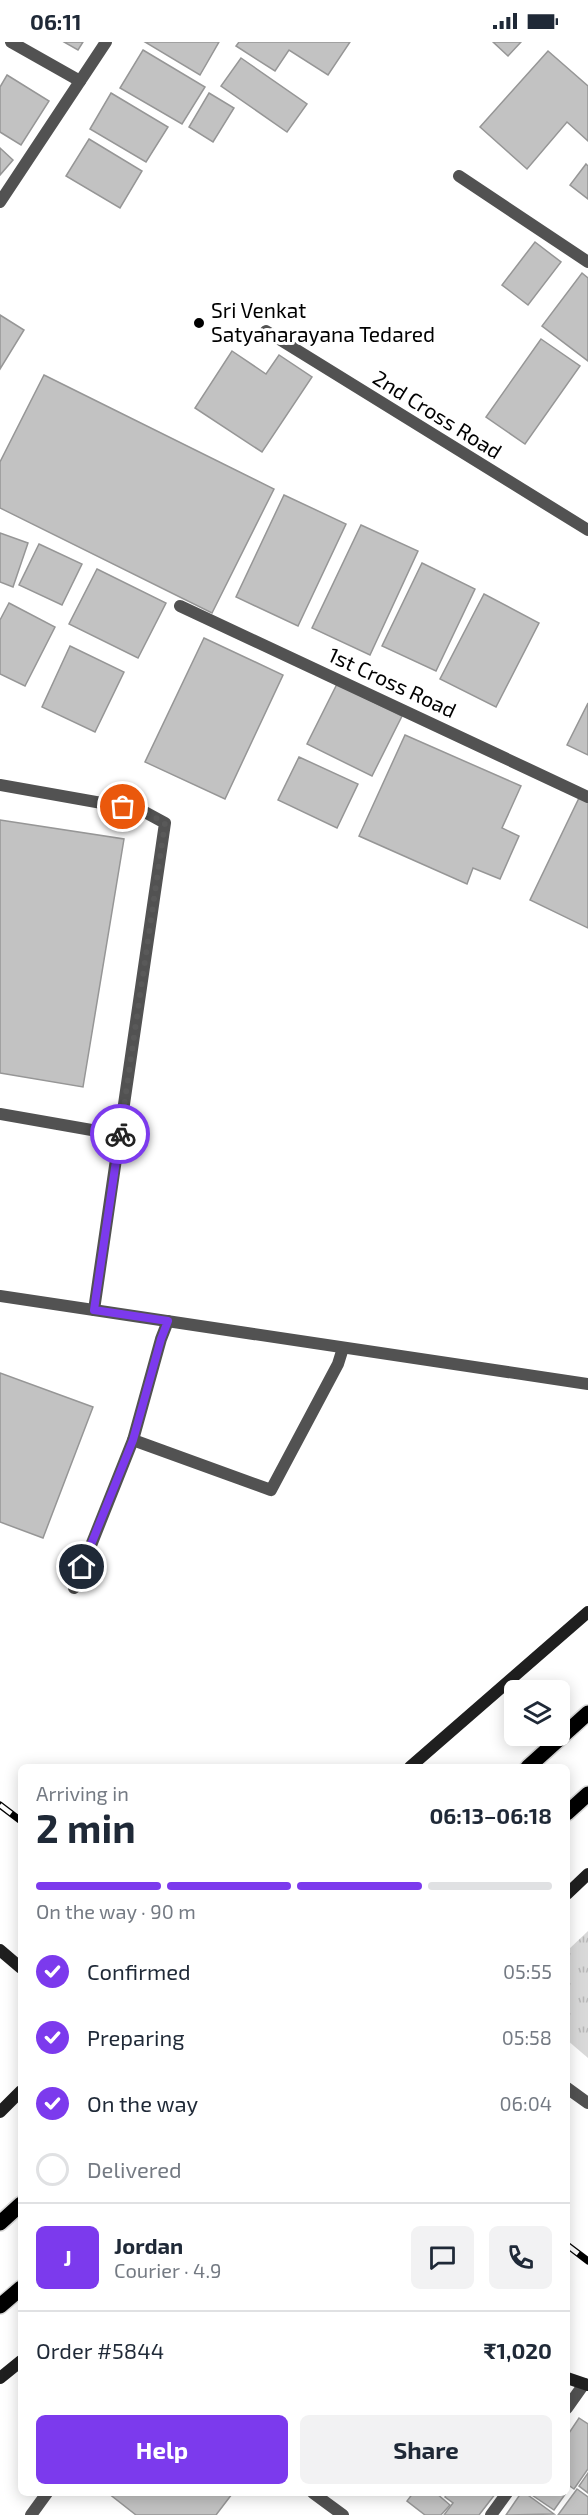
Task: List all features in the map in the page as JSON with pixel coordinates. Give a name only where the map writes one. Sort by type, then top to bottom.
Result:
[{"type":"main road","points":[[531,1764],[588,1713]]},
{"type":"main road","points":[[570,1810],[588,1794]]},
{"type":"main road","points":[[0,2223],[18,2207]]},
{"type":"main road","points":[[0,2306],[18,2291]]},
{"type":"street","points":[[10,42],[80,81]]},
{"type":"street","points":[[0,202],[106,42]]},
{"type":"street","points":[[459,176],[588,262]]},
{"type":"street","name":"2nd Cross Road","points":[[266,331],[588,530]]},
{"type":"street","name":"1st Cross Road","points":[[180,606],[588,797]]},
{"type":"street","points":[[0,785],[141,810],[165,823],[94,1310]]},
{"type":"street","points":[[0,1114],[120,1135]]},
{"type":"street","points":[[0,1296],[588,1384]]},
{"type":"street","points":[[74,1588],[133,1440],[168,1321]]},
{"type":"street","points":[[133,1440],[271,1490],[338,1364],[343,1347]]},
{"type":"street","points":[[413,1764],[588,1611]]},
{"type":"street","points":[[570,1891],[588,1874]]},
{"type":"street","points":[[0,1950],[18,1965]]},
{"type":"street","points":[[570,2090],[588,2103]]},
{"type":"street","points":[[0,2112],[18,2094]]},
{"type":"street","points":[[0,2378],[18,2363]]},
{"type":"street","points":[[570,2379],[586,2385],[570,2404]]},
{"type":"street","points":[[31,2515],[45,2496]]},
{"type":"street","points":[[317,2496],[343,2515]]},
{"type":"street","points":[[491,2515],[505,2496]]},
{"type":"green space","points":[[588,1931],[588,2058],[570,2043],[570,1948]]},
{"type":"building","points":[[64,42],[83,42],[78,50]]},
{"type":"building","points":[[145,42],[219,42],[200,75]]},
{"type":"building","points":[[239,42],[350,42],[328,75],[289,50],[275,71],[236,46]]},
{"type":"building","points":[[493,42],[521,42],[508,56]]},
{"type":"building","points":[[143,50],[205,87],[182,124],[120,88]]},
{"type":"building","points":[[548,51],[588,86],[588,141],[567,122],[527,169],[480,127]]},
{"type":"building","points":[[241,58],[307,104],[287,132],[221,86]]},
{"type":"building","points":[[7,75],[49,101],[21,145],[0,132],[0,87]]},
{"type":"building","points":[[111,93],[168,127],[146,162],[90,129]]},
{"type":"building","points":[[209,93],[234,108],[213,142],[189,127]]},
{"type":"building","points":[[89,139],[142,171],[120,208],[66,176]]},
{"type":"building","points":[[0,148],[13,160],[0,175]]},
{"type":"building","points":[[586,164],[588,166],[588,199],[570,185]]},
{"type":"building","points":[[535,242],[561,262],[528,305],[502,285]]},
{"type":"building","points":[[582,273],[588,278],[588,361],[542,326]]},
{"type":"building","points":[[0,315],[24,330],[0,369]]},
{"type":"building","points":[[541,339],[580,366],[525,444],[486,417]]},
{"type":"building","points":[[232,351],[266,374],[279,355],[312,377],[262,452],[195,408]]},
{"type":"building","points":[[44,375],[274,489],[212,613],[0,508],[0,462]]},
{"type":"building","points":[[284,495],[346,524],[298,626],[236,597]]},
{"type":"building","points":[[361,525],[418,551],[370,655],[312,628]]},
{"type":"building","points":[[0,533],[28,543],[13,587],[0,582]]},
{"type":"building","points":[[39,544],[82,564],[62,605],[19,585]]},
{"type":"building","points":[[422,563],[475,589],[436,671],[382,646]]},
{"type":"building","points":[[97,569],[166,603],[138,658],[69,624]]},
{"type":"building","points":[[484,594],[539,623],[496,707],[440,679]]},
{"type":"building","points":[[9,603],[55,627],[25,686],[0,674],[0,620]]},
{"type":"building","points":[[204,638],[283,675],[225,799],[145,762]]},
{"type":"building","points":[[70,646],[124,672],[95,732],[42,707]]},
{"type":"building","points":[[337,684],[402,716],[372,776],[307,744]]},
{"type":"building","points":[[588,703],[588,755],[567,745]]},
{"type":"building","points":[[405,735],[521,786],[502,828],[519,836],[500,879],[473,868],[467,884],[359,836]]},
{"type":"building","points":[[299,757],[358,784],[337,828],[278,800]]},
{"type":"building","points":[[579,798],[588,802],[588,928],[530,900]]},
{"type":"building","points":[[0,820],[124,839],[83,1087],[0,1073]]},
{"type":"building","points":[[0,1373],[93,1407],[43,1538],[0,1522]]},
{"type":"building","points":[[579,2418],[588,2424],[588,2469],[574,2489],[570,2486],[570,2432]]},
{"type":"building","points":[[588,2473],[588,2493],[579,2486]]},
{"type":"building","points":[[577,2489],[588,2497],[588,2515],[558,2515]]},
{"type":"building","points":[[112,2496],[230,2496],[216,2515],[136,2515]]},
{"type":"building","points":[[411,2496],[440,2496],[450,2505],[441,2515],[425,2515],[407,2501]]},
{"type":"building","points":[[494,2496],[479,2515],[444,2515],[453,2503],[445,2497]]},
{"type":"building","points":[[519,2496],[529,2496],[554,2514],[506,2515]]},
{"type":"building","points":[[533,2496],[564,2496],[554,2510]]},
{"type":"railway","points":[[0,1805],[18,1819]]},
{"type":"railway","points":[[570,2247],[588,2261]]},
{"type":"way so far","points":[[120,1134],[165,823],[141,810],[123,807]]},
{"type":"place","name":"Sri Venkat Satyanarayana Tedared","points":[[199,323]]},
{"type":"route","points":[[82,1567],[133,1440],[168,1321],[94,1310],[120,1134]]}]
